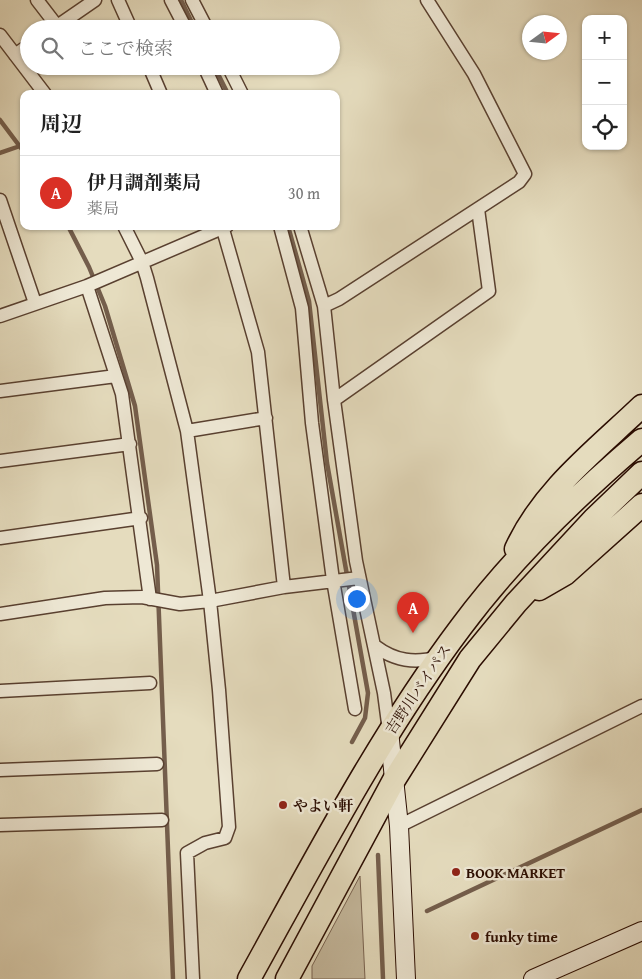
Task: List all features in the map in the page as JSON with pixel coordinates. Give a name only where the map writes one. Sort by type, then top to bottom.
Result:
[{"type":"highway","points":[[505,572],[525,529],[563,479],[642,406]]},
{"type":"highway","name":"吉野川バイパス","points":[[249,979],[389,731],[461,627],[505,572],[561,513],[636,445]]},
{"type":"highway","name":"吉野川バイパス","points":[[288,979],[394,780],[470,659],[516,603],[594,519],[642,473]]},
{"type":"highway","points":[[516,603],[565,574],[642,505]]},
{"type":"street","points":[[37,0],[50,20]]},
{"type":"street","points":[[66,20],[95,0]]},
{"type":"street","points":[[118,0],[127,20]]},
{"type":"street","points":[[171,0],[181,20]]},
{"type":"street","points":[[192,0],[202,20]]},
{"type":"street","points":[[324,306],[339,299],[478,209],[519,182],[525,174],[474,74],[427,0]]},
{"type":"street","points":[[0,35],[20,62]]},
{"type":"street","points":[[15,55],[20,51]]},
{"type":"street","points":[[30,75],[42,90]]},
{"type":"street","points":[[153,75],[159,90]]},
{"type":"street","points":[[208,75],[215,90]]},
{"type":"street","points":[[232,75],[240,90]]},
{"type":"street","points":[[0,200],[35,304]]},
{"type":"street","points":[[334,400],[489,291],[478,209]]},
{"type":"street","points":[[126,230],[142,262],[187,431],[220,690],[229,827],[225,838],[204,843],[187,853],[193,979]]},
{"type":"street","points":[[0,316],[93,283],[217,230]]},
{"type":"street","points":[[225,230],[254,332],[266,418],[284,587]]},
{"type":"street","points":[[281,230],[302,308],[312,423],[346,579],[375,646],[384,693],[399,826],[406,979]]},
{"type":"street","points":[[301,230],[324,306],[334,400],[355,709]]},
{"type":"street","points":[[93,283],[122,394],[156,600]]},
{"type":"street","points":[[0,391],[116,376]]},
{"type":"street","points":[[187,431],[266,418]]},
{"type":"street","points":[[0,461],[130,444]]},
{"type":"street","points":[[0,538],[141,518]]},
{"type":"street","points":[[0,614],[105,598],[156,600],[180,604],[210,601],[284,587],[346,579]]},
{"type":"street","points":[[375,646],[396,658],[408,661],[422,662],[440,657]]},
{"type":"street","points":[[0,691],[150,683]]},
{"type":"street","points":[[399,826],[642,706]]},
{"type":"street","points":[[0,770],[157,764]]},
{"type":"street","points":[[0,825],[162,820]]},
{"type":"street","points":[[533,979],[642,931]]},
{"type":"shaded area","points":[[360,876],[365,979],[312,979],[312,966]]},
{"type":"waterway","points":[[181,0],[191,20]]},
{"type":"waterway","points":[[218,75],[226,90]]},
{"type":"waterway","points":[[0,120],[20,147]]},
{"type":"waterway","points":[[0,153],[20,146]]},
{"type":"waterway","points":[[70,230],[89,267],[105,306],[135,406],[157,565],[173,979]]},
{"type":"waterway","points":[[289,230],[309,301],[327,463],[368,693],[365,718],[352,742]]},
{"type":"waterway","points":[[427,911],[642,810]]},
{"type":"waterway","points":[[378,855],[383,979]]},
{"type":"place","name":"伊月調剤薬局","points":[[413,633]]},
{"type":"place","name":"やよい軒","points":[[283,805]]},
{"type":"place","name":"BOOK MARKET","points":[[456,872]]},
{"type":"place","name":"funky time","points":[[475,936]]}]
